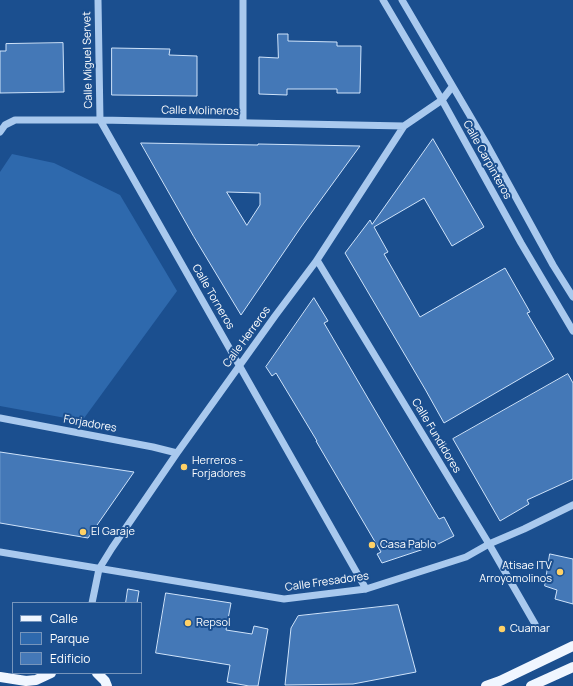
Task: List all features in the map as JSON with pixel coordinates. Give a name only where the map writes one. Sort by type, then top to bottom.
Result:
[{"type":"main road","points":[[486,686],[500,681],[573,646]]},
{"type":"main road","points":[[531,686],[573,667]]},
{"type":"main road","points":[[0,677],[26,681],[36,680],[50,674]]},
{"type":"main road","points":[[42,686],[51,674]]},
{"type":"main road","points":[[98,674],[108,684]]},
{"type":"street","name":"Calle Miguel Servet","points":[[98,0],[100,120]]},
{"type":"street","points":[[243,0],[243,123]]},
{"type":"street","name":"Calle Carpìnteros","points":[[383,0],[442,100],[521,244],[573,331]]},
{"type":"street","name":"Calle Carpìnteros","points":[[402,0],[486,143],[573,297]]},
{"type":"street","name":"Calle Herreros","points":[[92,602],[99,569],[177,453],[317,260],[404,126],[442,100],[452,87]]},
{"type":"street","name":"Calle Molineros","points":[[0,132],[5,126],[15,120],[100,120],[404,126]]},
{"type":"street","name":"Calle Torneros","points":[[100,120],[366,589]]},
{"type":"street","name":"Calle Fundidores","points":[[317,260],[489,544],[535,624]]},
{"type":"street","name":"Forjadores","points":[[0,418],[154,447],[177,453]]},
{"type":"street","name":"Calle Fresadores","points":[[0,552],[284,599],[366,589],[466,557],[489,544],[573,505]]},
{"type":"green space","points":[[12,154],[54,163],[120,195],[177,291],[82,421],[0,406],[0,172]]},
{"type":"building","points":[[278,34],[288,34],[288,41],[337,42],[337,46],[361,46],[360,93],[337,93],[337,89],[287,89],[287,95],[259,94],[259,57],[278,58]]},
{"type":"building","points":[[63,43],[64,92],[0,93],[0,51],[6,51],[6,44]]},
{"type":"building","points":[[112,48],[170,49],[169,55],[197,56],[197,96],[112,95]]},
{"type":"building","points":[[433,139],[484,227],[452,246],[424,198],[374,227],[388,252],[384,254],[420,317],[505,268],[530,312],[527,313],[554,359],[444,423],[345,253],[370,220],[372,224]]},
{"type":"building","points":[[141,143],[360,146],[301,227],[241,315],[194,237]],"holes":[[[227,192],[260,193],[260,205],[247,225]]]},
{"type":"building","points":[[314,298],[328,321],[324,323],[439,519],[444,517],[454,536],[436,545],[382,563],[377,554],[381,552],[317,441],[276,373],[272,376],[266,367]]},
{"type":"building","points":[[568,374],[573,383],[573,479],[527,500],[529,504],[500,521],[453,439]]},
{"type":"building","points":[[0,452],[134,472],[88,538],[0,523]]},
{"type":"building","name":"Atisae ITV Arroyomolinos","points":[[550,554],[573,559],[573,604],[555,599],[557,590],[545,586]]},
{"type":"building","points":[[128,589],[139,591],[137,602],[126,602]]},
{"type":"building","points":[[166,593],[231,603],[226,630],[252,634],[254,626],[268,629],[258,686],[227,682],[230,665],[156,653]]},
{"type":"building","points":[[398,605],[416,672],[353,684],[285,685],[291,628],[298,616]]},
{"type":"place","name":"Herreros - Forjadores","points":[[184,467]]},
{"type":"place","name":"El Garaje","points":[[83,532]]},
{"type":"place","name":"Casa Pablo","points":[[372,545]]},
{"type":"place","name":"Atisae ITV Arroyomolinos","points":[[560,572]]},
{"type":"place","name":"Repsol","points":[[188,623]]},
{"type":"place","name":"Cuamar","points":[[502,629]]}]
